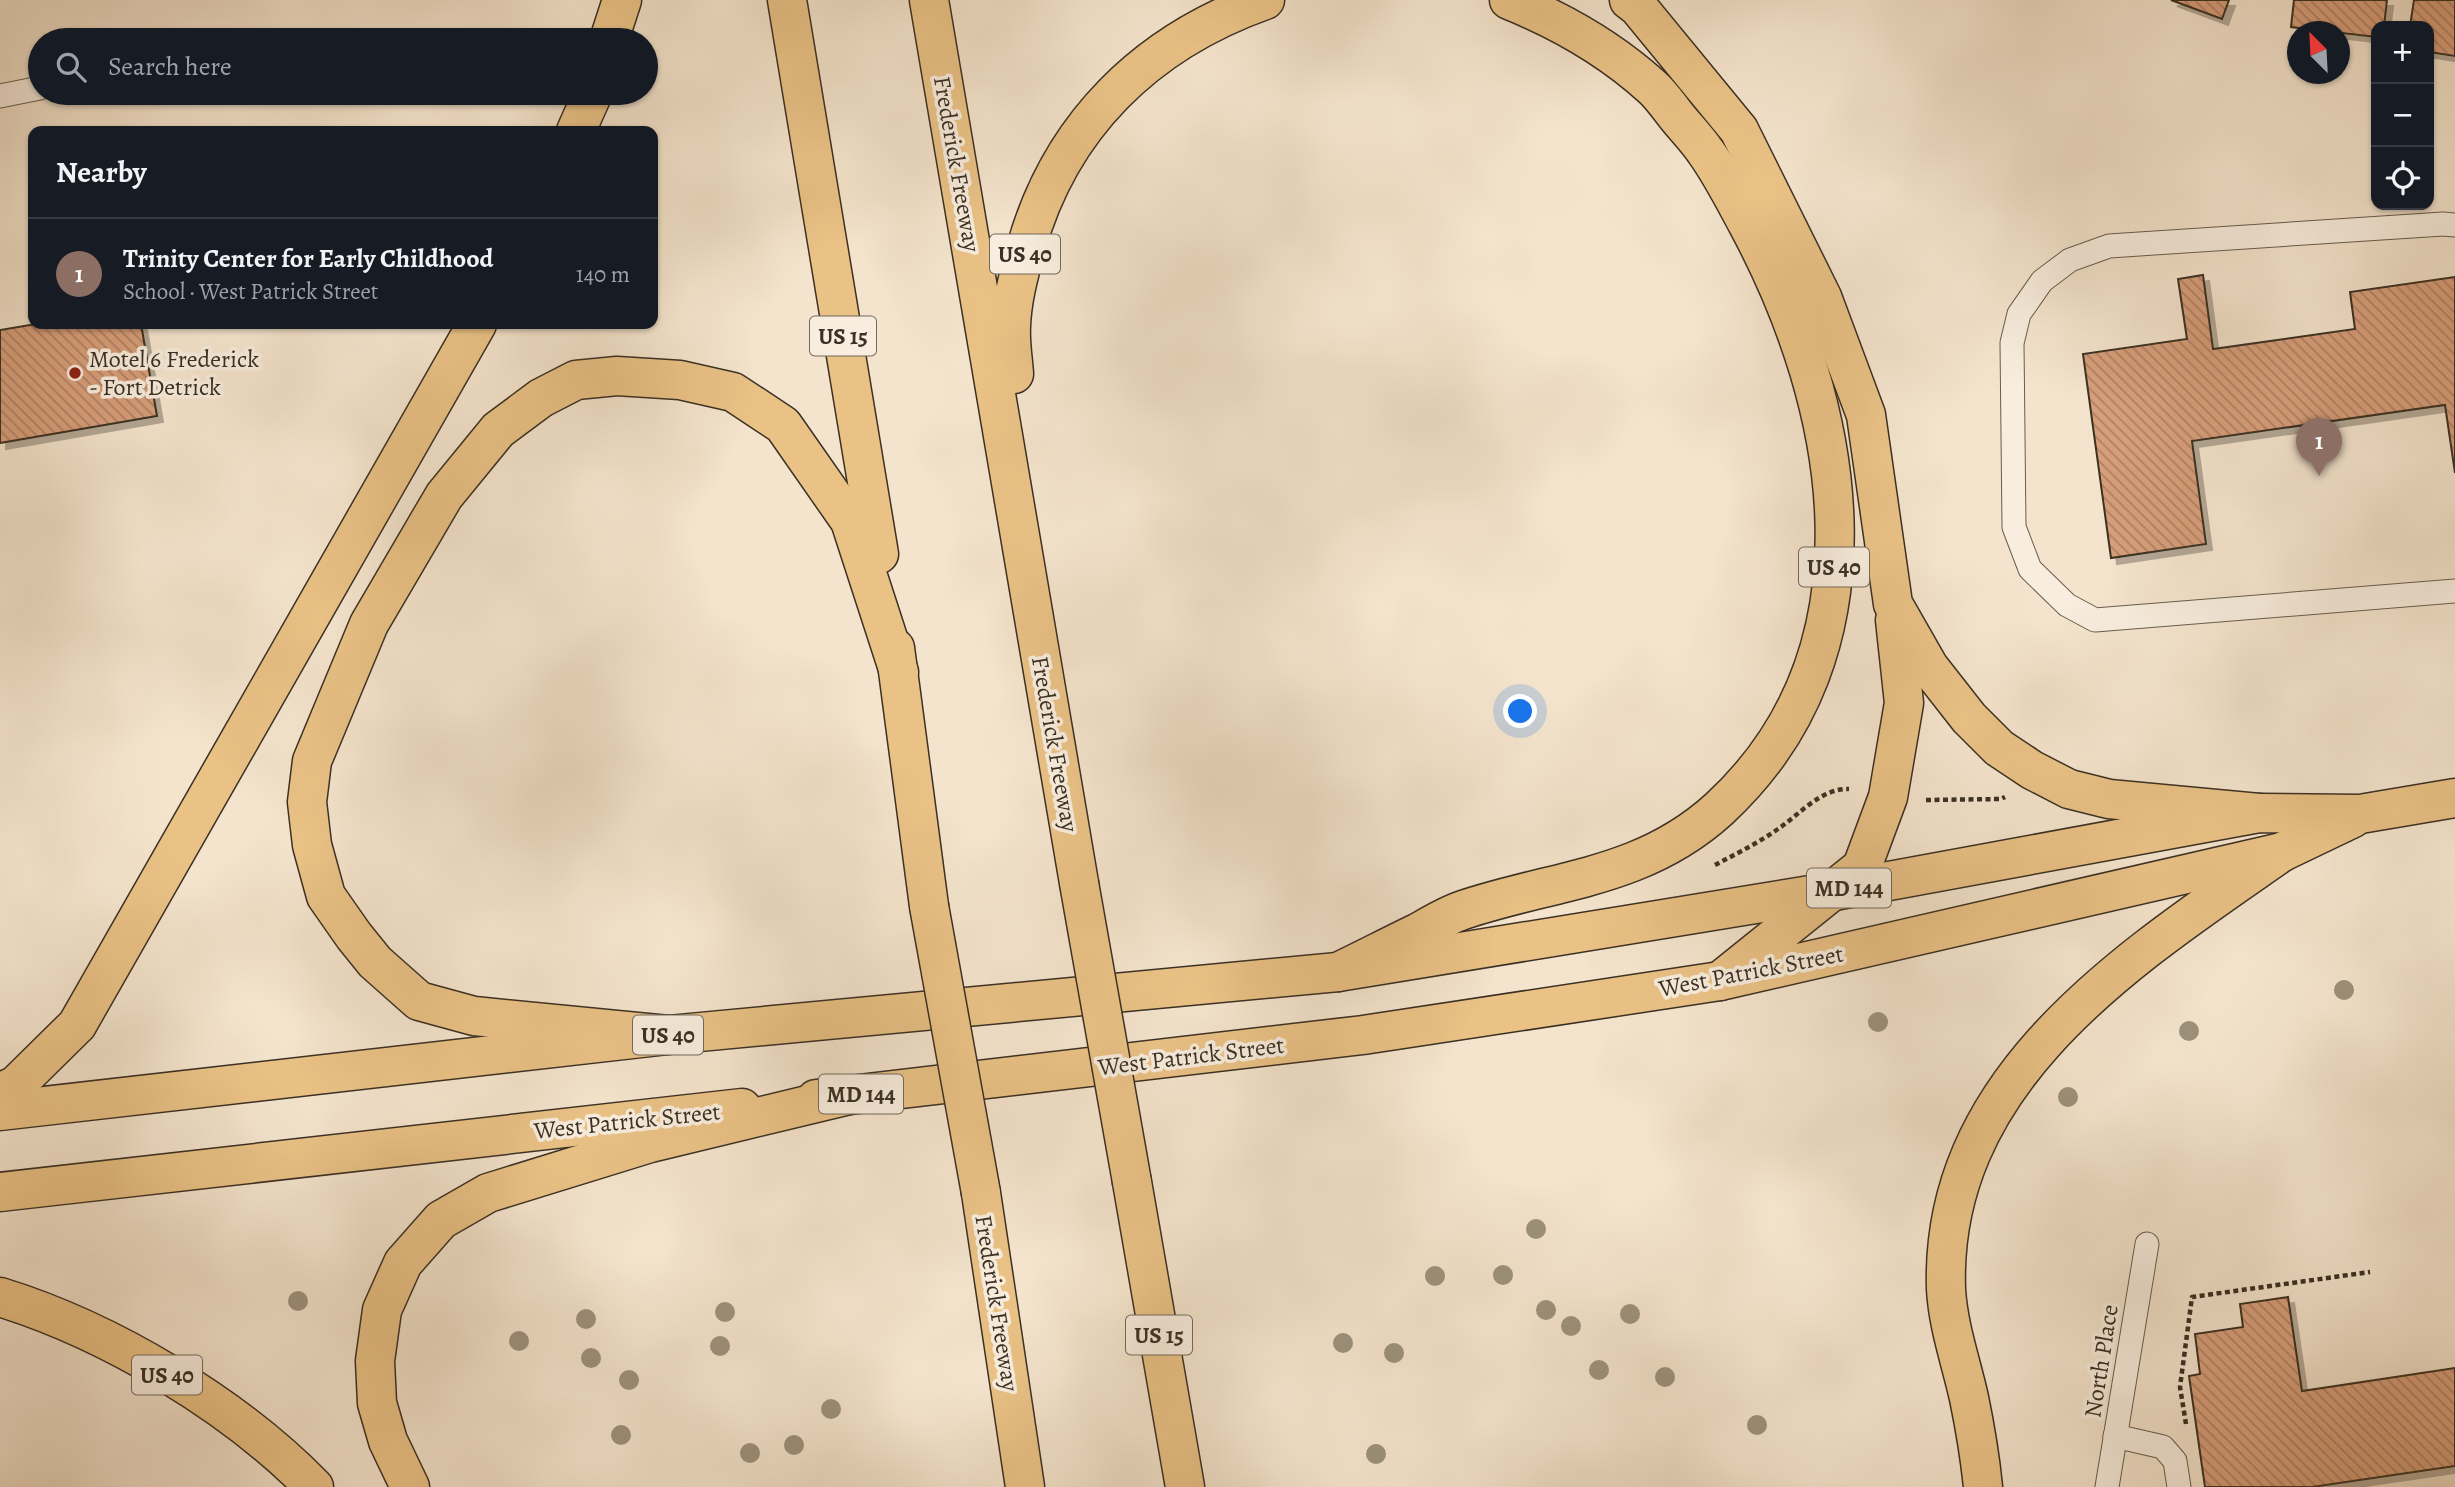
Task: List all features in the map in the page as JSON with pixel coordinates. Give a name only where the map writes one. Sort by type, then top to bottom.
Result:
[{"type":"main road","points":[[613,28],[622,0]]},
{"type":"main road","name":"Frederick Freeway","points":[[787,0],[899,672],[929,906],[981,1193],[1025,1487]]},
{"type":"main road","name":"Frederick Freeway","points":[[929,0],[1185,1487]]},
{"type":"main road","name":"US 40","points":[[1034,617],[1011,328],[1015,289],[1032,228],[1059,165],[1083,127],[1117,90],[1187,34],[1233,11],[1265,0]]},
{"type":"main road","name":"US 40","points":[[1338,972],[1461,911],[1595,877],[1643,859],[1679,841],[1718,810],[1760,767],[1787,726],[1811,673],[1829,613],[1836,549],[1835,495],[1827,442],[1808,366],[1782,295],[1759,244],[1706,152],[1653,88],[1586,37],[1539,12],[1509,0]]},
{"type":"main road","points":[[1629,0],[1638,7],[1739,130],[1822,297],[1866,415],[1904,703],[1888,796],[1862,867],[1720,981]]},
{"type":"main road","points":[[578,126],[588,105]]},
{"type":"main road","points":[[0,1093],[16,1085],[77,1025],[474,329]]},
{"type":"main road","points":[[668,1035],[474,1016],[419,1001],[376,962],[326,895],[312,845],[307,802],[312,761],[369,624],[444,496],[498,430],[541,398],[576,380],[617,376],[680,380],[733,393],[783,425],[850,521],[899,672]]},
{"type":"main road","points":[[1893,604],[1929,667],[1969,718],[1999,748],[2032,770],[2069,789],[2109,799],[2259,813]]},
{"type":"main road","name":"West Patrick Street","points":[[0,1111],[668,1035],[1338,972],[1829,892],[2259,813],[2360,814],[2455,798]]},
{"type":"main road","name":"West Patrick Street","points":[[0,1192],[1363,1035],[1720,981],[2282,852],[2360,814]]},
{"type":"main road","points":[[1983,1487],[1969,1397],[1954,1345],[1946,1291],[1947,1239],[1955,1200],[1982,1129],[2023,1066],[2088,996],[2154,942],[2282,852]]},
{"type":"main road","points":[[410,1487],[388,1441],[377,1403],[375,1361],[382,1310],[403,1263],[441,1220],[488,1193],[625,1150],[849,1096]]},
{"type":"main road","name":"US 40","points":[[0,1297],[29,1306],[106,1339],[169,1376],[238,1421],[289,1461],[314,1487]]},
{"type":"lane","points":[[0,96],[28,90]]},
{"type":"lane","points":[[2455,225],[2109,246],[2070,260],[2042,281],[2019,314],[2012,343],[2014,527],[2030,569],[2067,605],[2095,620],[2455,591]]},
{"type":"lane","name":"North Place","points":[[2107,1487],[2147,1244]]},
{"type":"lane","points":[[2115,1436],[2163,1447],[2175,1461],[2179,1487]]},
{"type":"path","points":[[1709,869],[1779,829],[1805,807],[1838,789],[1849,789]]},
{"type":"path","points":[[1920,800],[2001,799],[2012,793]]},
{"type":"path","points":[[2188,1437],[2180,1387],[2192,1297],[2370,1272]]},
{"type":"building","points":[[2171,0],[2229,0],[2222,19]]},
{"type":"building","points":[[2294,0],[2387,0],[2385,21],[2371,21],[2371,36],[2350,34],[2350,21],[2292,21]]},
{"type":"building","points":[[2414,0],[2455,0],[2455,56],[2434,53],[2434,21],[2411,21]]},
{"type":"building","points":[[2203,275],[2213,349],[2355,329],[2350,292],[2455,277],[2455,473],[2445,405],[2192,441],[2206,544],[2111,558],[2083,354],[2187,339],[2178,279]]},
{"type":"building","name":"Motel 6 Frederick - Fort Detrick","points":[[28,325],[28,329],[142,329],[157,416],[0,443],[0,330]]},
{"type":"building","points":[[2288,1297],[2302,1391],[2455,1368],[2455,1466],[2312,1487],[2205,1487],[2189,1376],[2200,1374],[2195,1334],[2243,1327],[2240,1304]]},
{"type":"place","name":"Motel 6 Frederick - Fort Detrick","points":[[75,373]]},
{"type":"place","name":"Trinity Center for Early Childhood","points":[[2319,476]]}]
